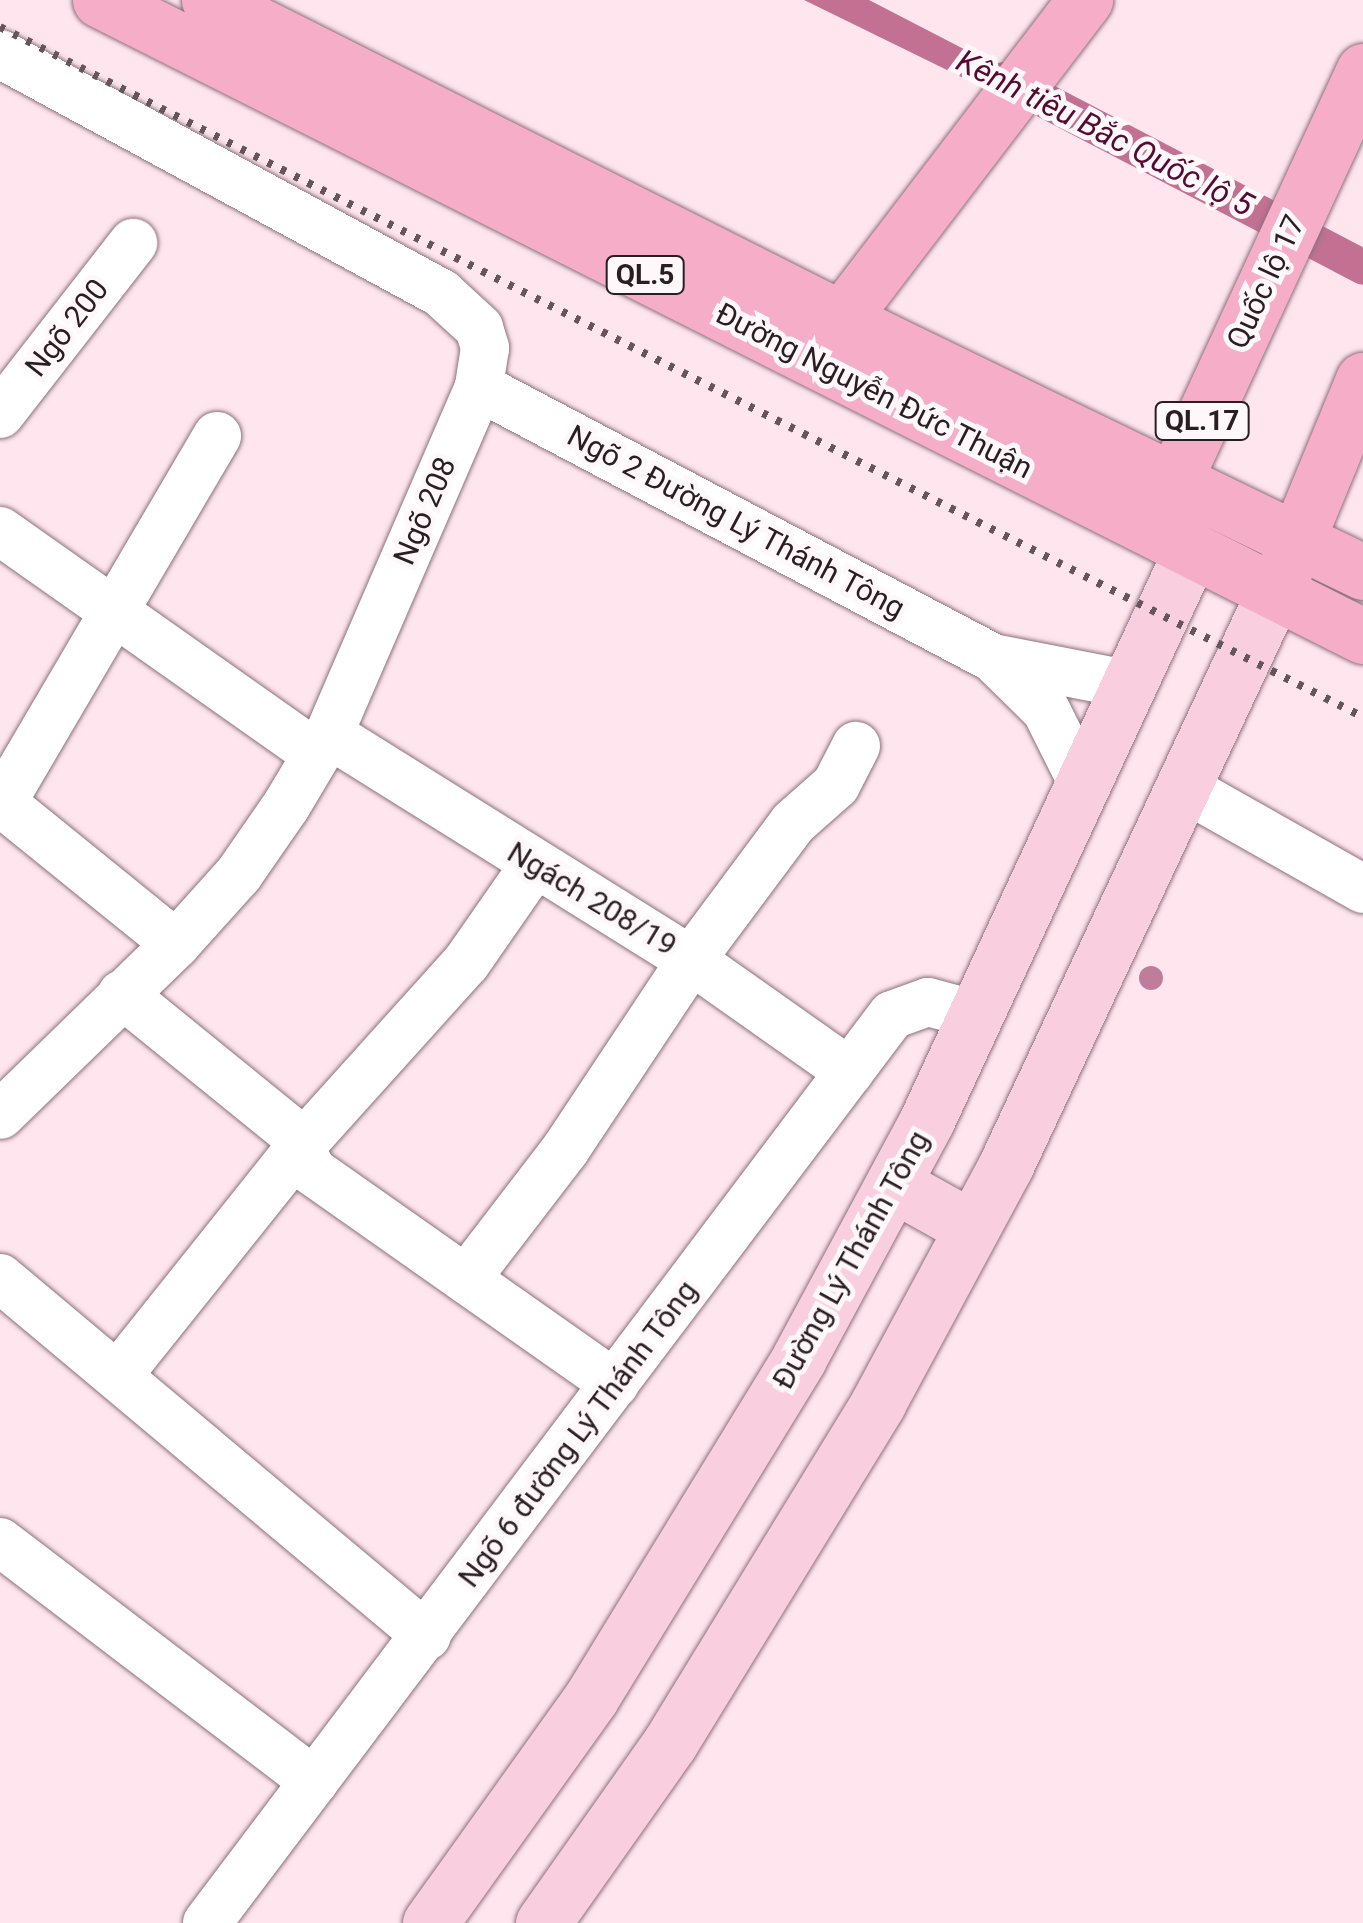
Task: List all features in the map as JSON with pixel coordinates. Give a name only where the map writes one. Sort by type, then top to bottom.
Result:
[{"type":"highway","name":"Đường Nguyễn Đức Thuận","points":[[100,0],[1190,551],[1275,590]]},
{"type":"highway","name":"Đường Nguyễn Đức Thuận","points":[[209,0],[1173,483],[1300,541]]},
{"type":"highway","points":[[841,318],[983,128],[1085,0]]},
{"type":"highway","name":"Quốc lộ 17","points":[[1173,483],[1363,71]]},
{"type":"highway","points":[[1275,590],[1300,541],[1363,380]]},
{"type":"highway","name":"QL.17","points":[[1173,483],[1190,551]]},
{"type":"highway","name":"QL.5","points":[[1300,541],[1363,572]]},
{"type":"highway","name":"QL.5","points":[[1275,590],[1363,636]]},
{"type":"main road","name":"Đường Lý Thánh Tông","points":[[430,1923],[592,1698],[664,1583],[893,1184],[976,1015],[1081,780],[1190,551]]},
{"type":"main road","points":[[543,1923],[743,1628],[972,1228],[1275,590]]},
{"type":"main road","points":[[893,1184],[972,1228]]},
{"type":"street","name":"Ngõ 208","points":[[0,54],[441,293],[479,328],[486,348],[478,387],[322,744],[239,874],[176,944],[0,1114]]},
{"type":"street","name":"Ngõ 200","points":[[0,414],[133,243]]},
{"type":"street","name":"Ngõ 2 Đường Lý Thánh Tông","points":[[478,387],[992,658]]},
{"type":"street","points":[[176,944],[1,804],[217,436]]},
{"type":"street","name":"Ngách 208/19","points":[[0,531],[322,744],[691,960],[850,1072]]},
{"type":"street","points":[[992,658],[1128,684]]},
{"type":"street","points":[[992,658],[1046,710],[1081,780]]},
{"type":"street","points":[[466,1279],[565,1150],[691,960],[794,823],[836,785],[856,746]]},
{"type":"street","points":[[1180,786],[1363,889]]},
{"type":"street","points":[[119,1374],[301,1146],[466,963],[534,865]]},
{"type":"street","points":[[122,994],[301,1146],[312,1171],[615,1384]]},
{"type":"street","name":"Ngõ 6 đường Lý Thánh Tông","points":[[207,1923],[892,1015],[909,1004],[928,1002],[976,1015]]},
{"type":"street","points":[[0,1278],[427,1636]]},
{"type":"street","points":[[0,1542],[314,1781]]},
{"type":"shaded area","points":[[804,0],[869,0],[1049,93],[1033,112]]},
{"type":"waterway","name":"Kênh tiêu Bắc Quốc lộ 5","points":[[1004,79],[1363,267]]},
{"type":"railway","points":[[0,27],[1363,717]]}]
